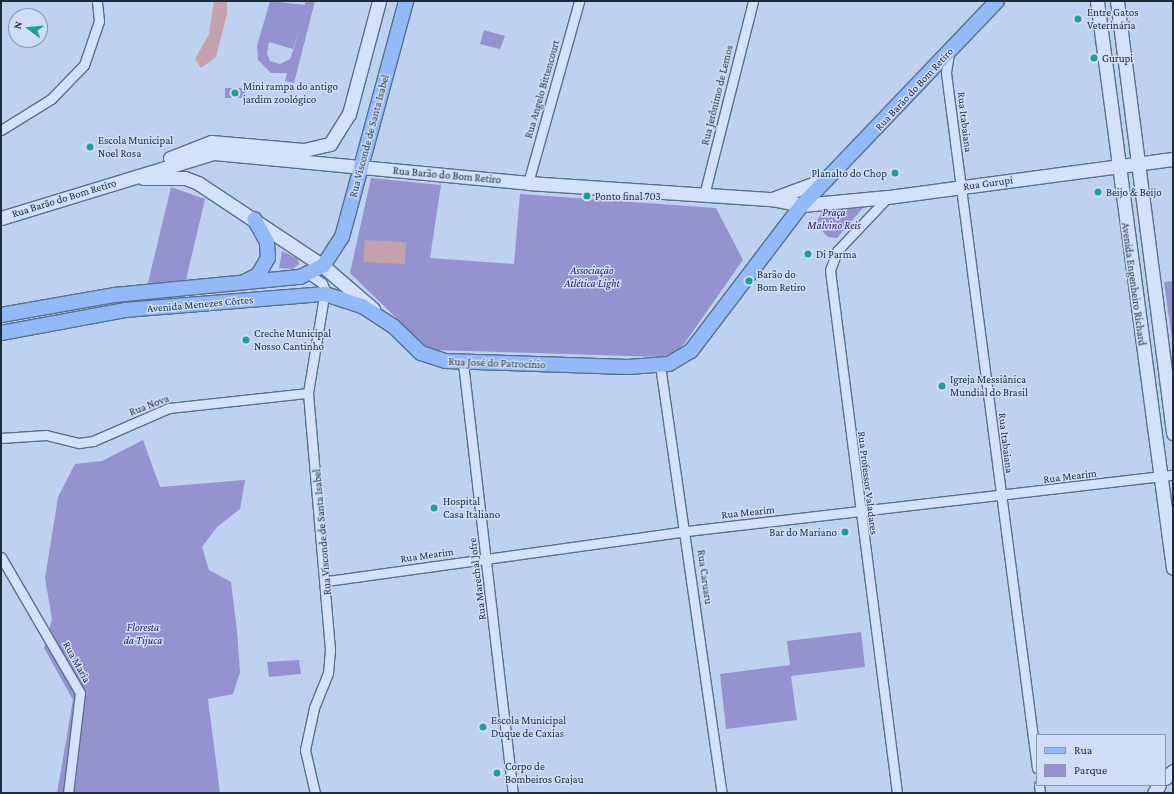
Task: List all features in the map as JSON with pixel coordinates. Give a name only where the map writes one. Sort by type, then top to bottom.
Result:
[{"type":"main road","name":"Rua Barão do Bom Retiro","points":[[127,179],[204,143],[231,142],[304,150],[330,144],[349,114],[379,1]]},
{"type":"main road","name":"Rua Visconde de Santa Isabel","points":[[323,266],[339,245],[406,1]]},
{"type":"main road","name":"Rua Barão do Bom Retiro","points":[[1,218],[189,158],[225,153],[528,183],[772,199],[802,205],[832,177],[997,1]]},
{"type":"main road","name":"Avenida Engenheiro Richard","points":[[1097,1],[1118,166],[1167,476],[1173,568]]},
{"type":"main road","name":"Avenida Engenheiro Richard","points":[[1117,1],[1140,163],[1173,433]]},
{"type":"main road","name":"Rua Gurupi","points":[[802,205],[888,197],[1173,159]]},
{"type":"main road","name":"Rua Barão do Bom Retiro","points":[[772,199],[832,177]]},
{"type":"main road","name":"Rua José do Patrocínio","points":[[127,179],[185,178],[254,219],[323,266],[393,326],[421,353],[463,363],[660,365],[680,360],[691,351],[802,205]]},
{"type":"main road","points":[[231,285],[258,275],[268,258],[267,242],[254,219]]},
{"type":"main road","name":"Avenida Menezes Côrtes","points":[[1,315],[115,295],[231,285],[310,275],[323,266]]},
{"type":"main road","name":"Avenida Menezes Côrtes","points":[[1,333],[125,310],[325,294],[362,306],[393,326]]},
{"type":"street","points":[[1,130],[51,99],[84,66],[99,21],[97,1]]},
{"type":"street","name":"Rua Angelo Bittencourt","points":[[528,183],[579,1]]},
{"type":"street","name":"Rua Jerônimo de Lemos","points":[[704,195],[753,1]]},
{"type":"street","name":"Rua Itabaiana","points":[[950,51],[946,73],[1036,760]]},
{"type":"street","name":"Rua Professor Valadares","points":[[888,197],[837,251],[830,270],[897,793]]},
{"type":"street","points":[[310,275],[322,282],[325,294]]},
{"type":"street","name":"Rua Visconde de Santa Isabel","points":[[315,793],[305,750],[314,708],[328,673],[327,581],[308,393],[325,294]]},
{"type":"street","name":"Rua Marechal Jofre","points":[[463,363],[487,558],[513,793]]},
{"type":"street","name":"Rua Caruaru","points":[[660,365],[687,531],[722,793]]},
{"type":"street","name":"Rua Nova","points":[[1,438],[46,435],[79,444],[170,408],[308,393]]},
{"type":"street","name":"Rua Mearim","points":[[327,581],[687,531],[860,513],[1167,476]]},
{"type":"street","name":"Rua Maria","points":[[1,557],[80,693],[68,793]]},
{"type":"green space","points":[[270,1],[305,5],[305,1],[315,1],[294,83],[285,81],[287,73],[271,73],[258,60],[257,46]],"holes":[[[300,27],[290,59],[280,64],[270,61],[267,54],[269,42],[293,49]]]},
{"type":"green space","points":[[484,30],[505,36],[500,49],[480,44]]},
{"type":"green space","name":"Mini rampa do antigo jardim zoológico","points":[[225,88],[245,88],[245,98],[225,98]]},
{"type":"green space","name":"Associação Atlética Light","points":[[371,178],[441,185],[430,258],[514,264],[520,194],[716,208],[743,260],[684,344],[673,353],[661,357],[434,350],[423,344],[350,273]]},
{"type":"green space","points":[[171,187],[205,199],[185,284],[147,287]]},
{"type":"green space","name":"Praça Malvino Reis","points":[[868,202],[837,238],[828,237],[815,224],[827,204]]},
{"type":"green space","points":[[282,251],[298,259],[299,264],[293,269],[279,268]]},
{"type":"green space","points":[[1173,281],[1173,346],[1164,282]]},
{"type":"green space","name":"Floresta da Tijuca","points":[[143,440],[160,487],[245,480],[240,509],[217,527],[202,547],[209,570],[231,582],[240,672],[233,694],[208,699],[220,793],[57,793],[73,700],[44,648],[52,619],[45,578],[58,497],[75,464],[102,461]]},
{"type":"green space","points":[[861,632],[865,667],[791,676],[797,720],[726,729],[720,674],[790,665],[787,641]]},
{"type":"green space","points":[[299,660],[301,674],[269,677],[267,662]]},
{"type":"shaded area","points":[[214,1],[227,1],[227,14],[216,57],[201,68],[195,59],[209,34]]},
{"type":"shaded area","points":[[365,240],[406,242],[405,264],[363,262]]},
{"type":"place","name":"Entre Gatos Veterinária","points":[[1078,19]]},
{"type":"place","name":"Gurupi","points":[[1094,58]]},
{"type":"place","name":"Mini rampa do antigo jardim zoológico","points":[[235,93]]},
{"type":"place","name":"Escola Municipal Noel Rosa","points":[[90,147]]},
{"type":"place","name":"Planalto do Chop","points":[[895,173]]},
{"type":"place","name":"Beijo & Beijo","points":[[1098,192]]},
{"type":"place","name":"Ponto final 703","points":[[587,196]]},
{"type":"place","name":"Di Parma","points":[[808,254]]},
{"type":"place","name":"Barão do Bom Retiro","points":[[749,281]]},
{"type":"place","name":"Creche Municipal Nosso Cantinho","points":[[246,340]]},
{"type":"place","name":"Igreja Messiânica Mundial do Brasil","points":[[942,386]]},
{"type":"place","name":"Hospital Casa Italiano","points":[[434,508]]},
{"type":"place","name":"Bar do Mariano","points":[[845,532]]},
{"type":"place","name":"Escola Municipal Duque de Caxias","points":[[483,727]]},
{"type":"place","name":"Corpo de Bombeiros Grajau","points":[[497,773]]}]
